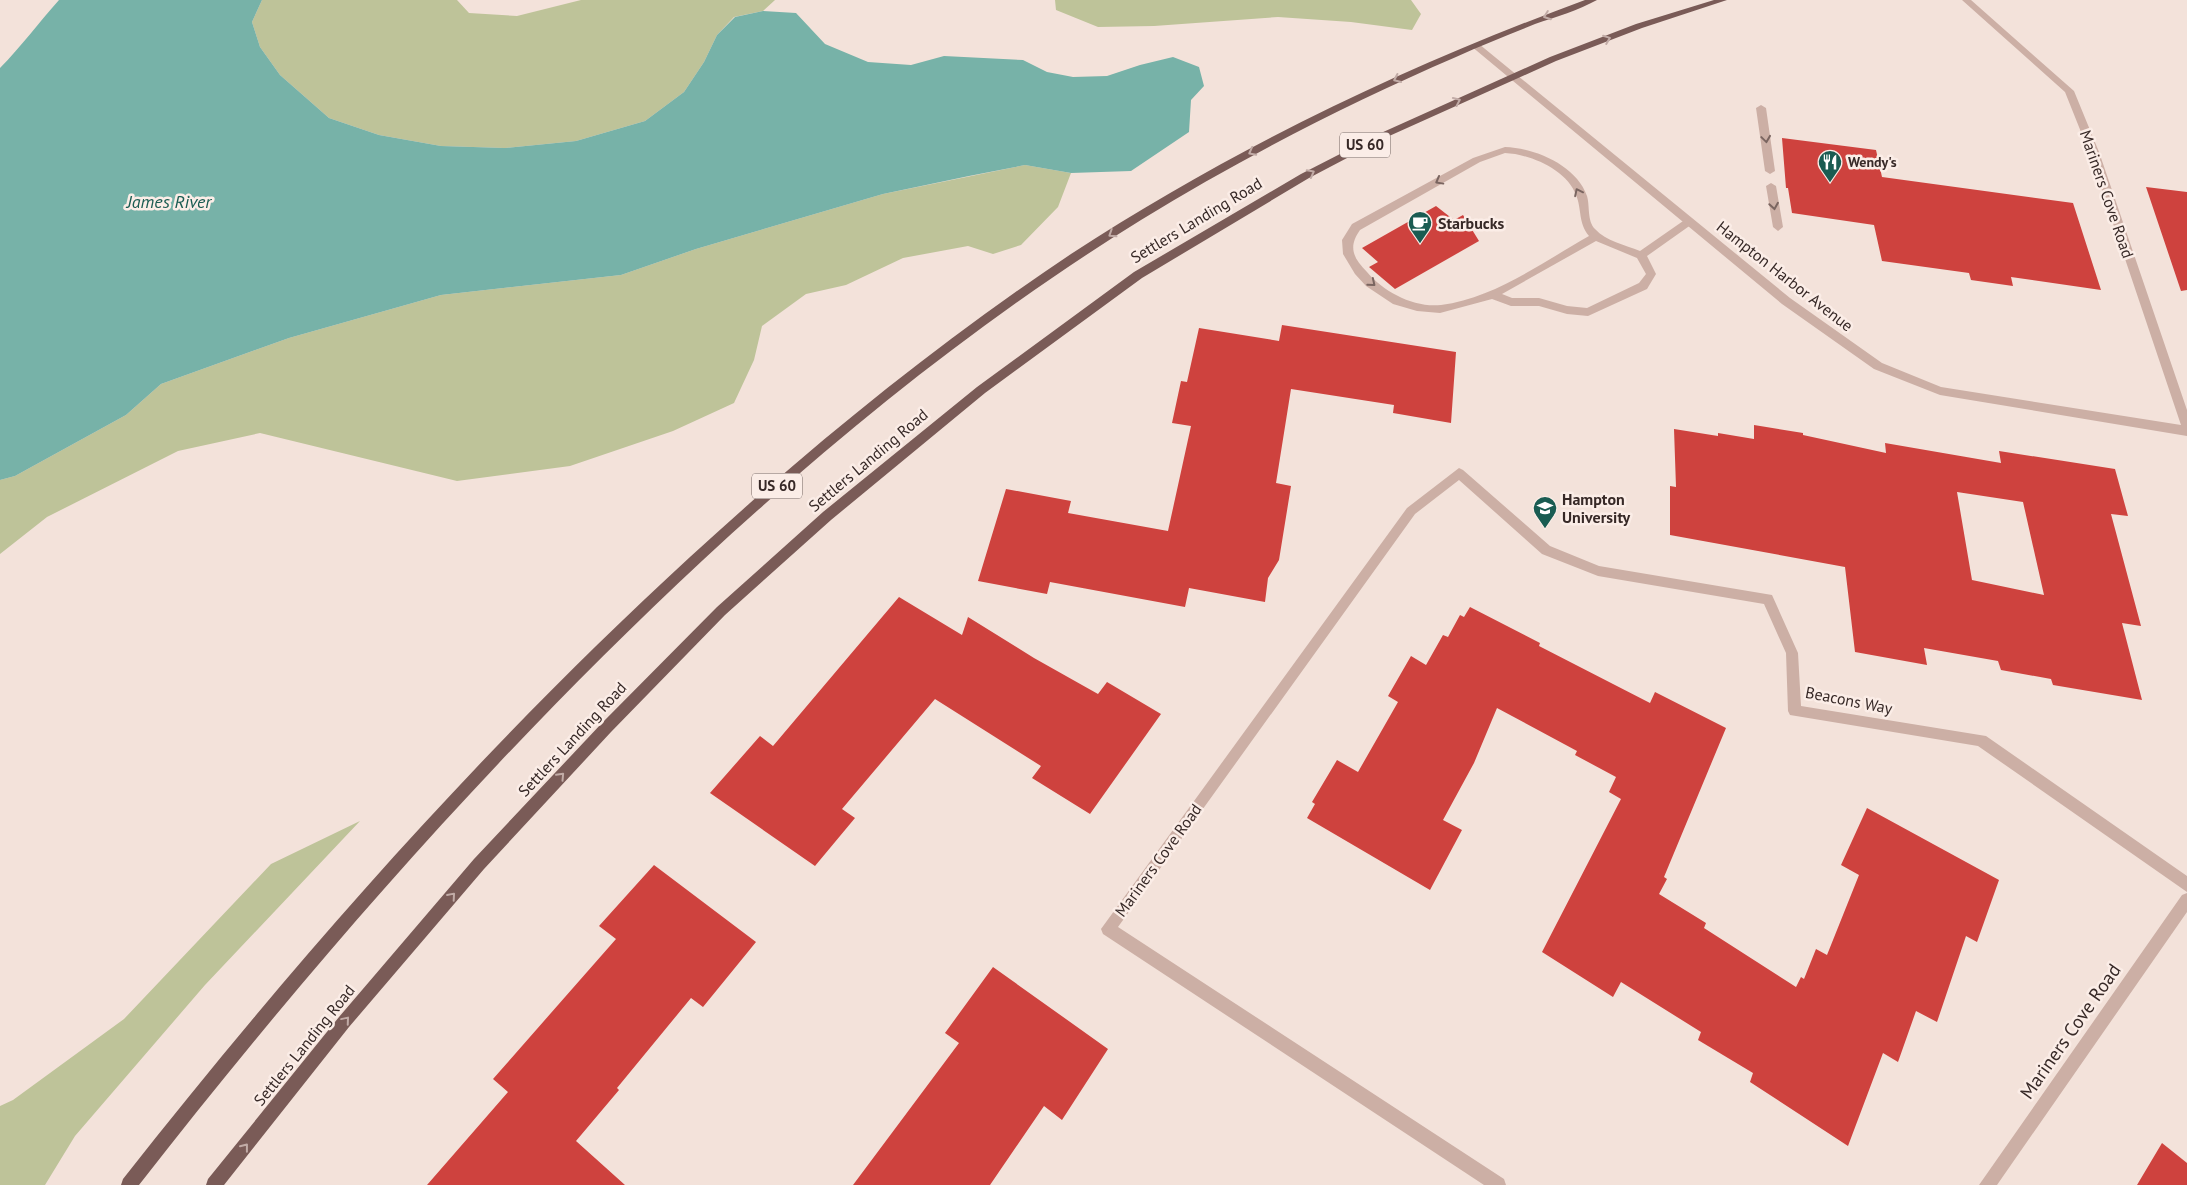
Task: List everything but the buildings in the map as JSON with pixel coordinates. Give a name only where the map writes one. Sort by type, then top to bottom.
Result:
[{"type":"main road","name":"Settlers Landing Road","points":[[129,1185],[279,996],[487,762],[604,643],[825,444],[936,356],[1029,289],[1119,229],[1222,168],[1319,116],[1410,73],[1541,18],[1593,0]]},
{"type":"main road","name":"Settlers Landing Road","points":[[214,1185],[344,1022],[486,857],[606,728],[721,611],[834,510],[987,384],[1138,275],[1305,176],[1384,135],[1513,76],[1639,26],[1723,0]]},
{"type":"street","name":"Mariners Cove Road","points":[[1966,0],[2069,92],[2094,152],[2187,429]]},
{"type":"street","name":"Hampton Harbor Avenue","points":[[1476,46],[1786,302],[1878,366],[1940,391],[2187,429]]},
{"type":"street","points":[[1761,108],[1770,171]]},
{"type":"street","points":[[1492,295],[1511,302],[1539,302],[1568,310],[1588,312],[1643,286],[1651,274],[1641,255],[1596,236],[1588,228],[1580,192],[1573,183],[1545,160],[1525,152],[1504,150],[1480,159],[1356,227],[1347,240],[1348,254],[1359,272],[1370,283],[1397,301],[1417,307],[1440,309],[1492,295],[1596,236]]},
{"type":"street","points":[[1771,186],[1778,226]]},
{"type":"street","points":[[1641,255],[1690,222]]},
{"type":"street","name":"Mariners Cove Road","points":[[1459,473],[1411,511],[1108,929],[1498,1185]]},
{"type":"street","name":"Beacons Way","points":[[1459,473],[1546,550],[1598,571],[1768,599],[1792,653],[1796,711],[1981,740],[2187,884]]},
{"type":"street","name":"Mariners Cove Road","points":[[1987,1185],[2187,900]]},
{"type":"green space","points":[[262,0],[457,0],[469,13],[517,16],[581,0],[775,0],[763,11],[734,17],[717,35],[704,62],[684,92],[645,121],[576,141],[505,148],[441,146],[379,135],[329,118],[280,75],[260,47],[252,22]]},
{"type":"green space","points":[[1055,0],[1411,0],[1421,14],[1412,30],[1351,22],[1278,17],[1154,26],[1098,27],[1056,10]]},
{"type":"green space","points":[[1025,165],[1071,173],[1058,207],[1021,245],[993,254],[968,246],[903,258],[846,285],[806,294],[762,326],[754,360],[734,403],[673,431],[570,466],[457,481],[260,433],[178,451],[47,517],[0,554],[0,480],[15,476],[126,415],[161,384],[289,338],[441,295],[621,275],[696,249],[883,194]]},
{"type":"green space","points":[[360,821],[205,985],[75,1136],[45,1185],[0,1185],[0,1106],[13,1100],[124,1019],[271,864]]},
{"type":"water","name":"James River","points":[[59,0],[262,0],[252,22],[260,47],[280,75],[329,118],[379,135],[441,146],[505,148],[576,141],[645,121],[684,92],[704,62],[717,35],[735,17],[763,11],[796,13],[825,44],[868,62],[911,65],[944,56],[1023,60],[1047,72],[1073,77],[1107,76],[1173,57],[1199,67],[1204,86],[1191,100],[1189,132],[1131,171],[1071,173],[1025,165],[883,194],[696,249],[621,275],[441,295],[289,338],[161,384],[126,415],[15,476],[0,480],[0,68]]},
{"type":"place","name":"Wendy's","points":[[1830,183]]},
{"type":"place","name":"Starbucks","points":[[1420,244]]},
{"type":"place","name":"Hampton University","points":[[1545,529]]}]
